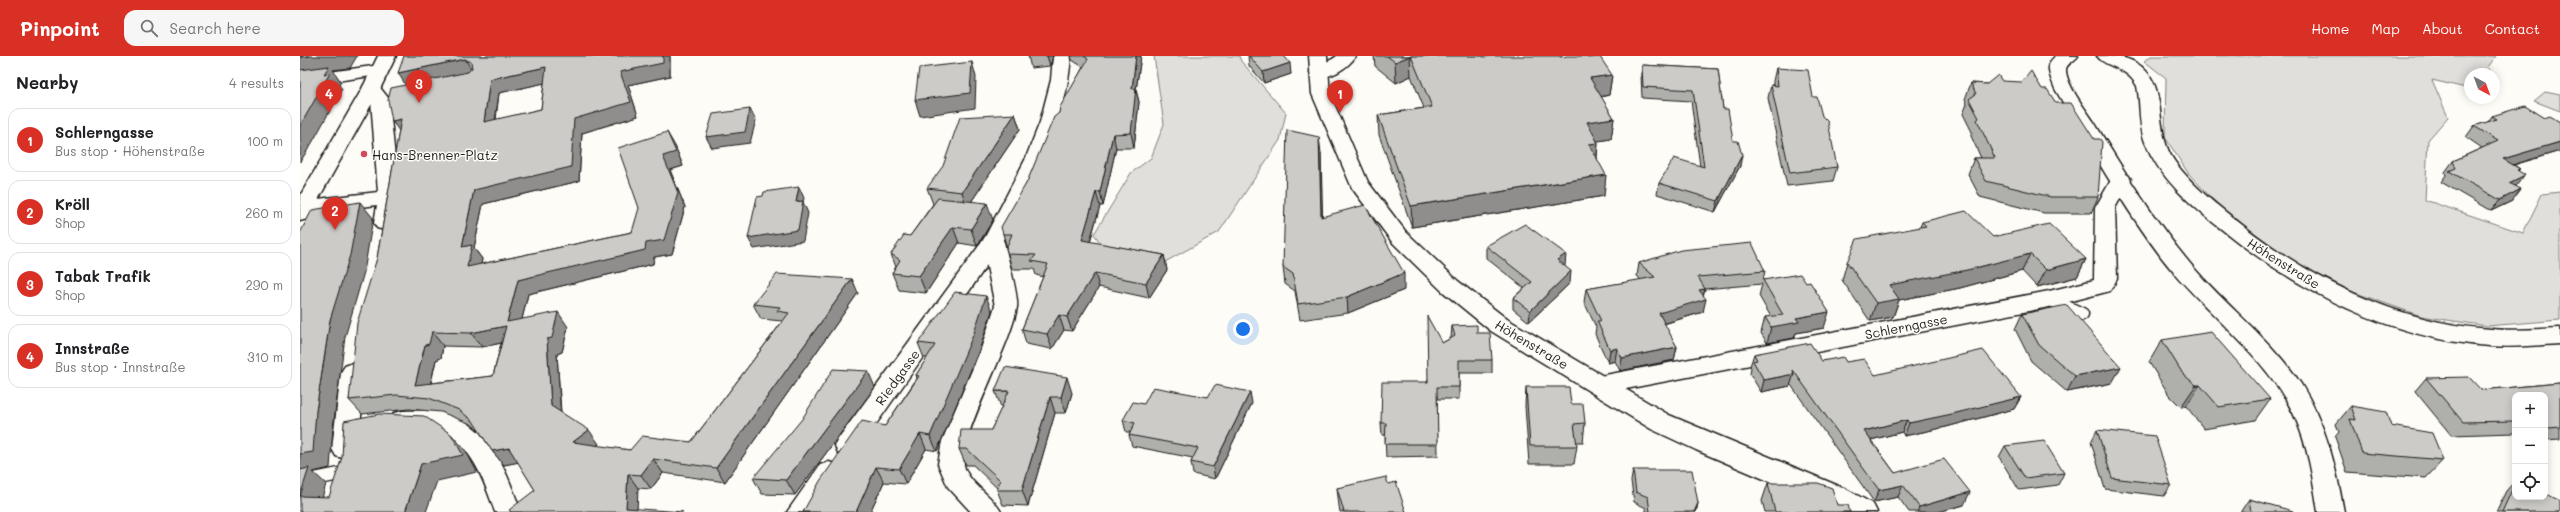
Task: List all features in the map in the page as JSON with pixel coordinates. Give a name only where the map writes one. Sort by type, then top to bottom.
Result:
[{"type":"street","name":"Riedgasse","points":[[800,512],[993,242],[1035,160],[1050,122],[1060,80],[1062,56]]},
{"type":"street","points":[[1318,64],[1335,67],[1347,56]]},
{"type":"street","points":[[2066,56],[2059,62],[2057,70],[2058,77],[2121,179],[2183,269],[2266,359],[2297,399],[2312,428],[2321,458],[2331,512]]},
{"type":"street","name":"Höhenstraße","points":[[2106,56],[2134,68],[2142,75],[2148,85],[2149,127],[2152,137],[2171,171],[2227,224],[2285,266],[2336,295],[2410,323],[2482,337],[2511,339],[2560,336]]},
{"type":"street","points":[[300,81],[384,63],[380,95],[389,197],[381,242]]},
{"type":"street","name":"Höhenstraße","points":[[1318,64],[1321,94],[1359,183],[1399,237],[1438,276],[1483,313],[1673,428],[1837,497],[1864,512]]},
{"type":"street","points":[[301,211],[380,95]]},
{"type":"street","name":"Schlerngasse","points":[[1600,385],[2049,299],[2102,286],[2106,279],[2105,208],[2121,179]]},
{"type":"street","points":[[301,211],[389,197]]},
{"type":"street","points":[[988,512],[957,480],[951,464],[954,441],[993,349],[1006,306],[993,242]]},
{"type":"street","points":[[336,499],[344,473],[346,428],[355,352]]},
{"type":"street","points":[[346,428],[394,420],[444,422],[476,443],[496,478],[508,512]]},
{"type":"lane","points":[[2049,299],[2082,314]]},
{"type":"lane","points":[[300,482],[344,473]]},
{"type":"shaded area","points":[[1154,56],[1239,56],[1241,61],[1286,113],[1280,140],[1219,232],[1165,262],[1104,248],[1094,234],[1131,173],[1151,158],[1164,124]]},
{"type":"shaded area","points":[[2151,56],[2496,56],[2489,68],[2464,68],[2464,88],[2432,80],[2448,117],[2428,140],[2425,200],[2523,233],[2542,194],[2560,192],[2560,320],[2487,326],[2421,316],[2353,292],[2288,259],[2232,220],[2188,173],[2165,137],[2166,78],[2144,61]]},
{"type":"shaded area","points":[[2545,92],[2560,95],[2560,111],[2534,101]]},
{"type":"building","points":[[404,56],[663,56],[663,63],[620,72],[631,102],[574,119],[571,167],[474,190],[462,247],[472,245],[467,267],[632,232],[639,208],[618,148],[667,132],[676,152],[663,156],[678,193],[664,240],[646,243],[645,250],[518,280],[507,322],[558,312],[552,338],[547,339],[551,406],[589,430],[573,442],[630,450],[642,436],[691,442],[789,313],[777,311],[780,307],[753,304],[777,274],[852,279],[716,468],[653,459],[641,475],[628,474],[626,508],[683,512],[511,512],[509,510],[535,490],[509,448],[492,451],[473,421],[459,410],[429,398],[396,395],[349,400],[357,323],[377,258],[401,119],[392,121],[388,100],[391,88],[468,72],[472,68],[471,62],[465,59],[398,73]],"holes":[[[546,67],[541,109],[484,122],[490,79]],[[506,326],[493,376],[415,385],[425,345],[429,344],[432,332],[471,333]]]},
{"type":"building","points":[[1084,56],[1136,56],[1132,89],[1136,88],[1131,133],[1113,134],[1100,192],[1096,192],[1082,240],[1164,255],[1146,283],[1095,273],[1067,317],[1059,315],[1047,334],[1022,329],[1048,264],[1031,261],[1036,255],[1008,254],[1006,249],[1012,234],[1003,234],[1001,227],[1027,182],[1054,117],[1059,113],[1060,107],[1088,59]]},
{"type":"building","points":[[1249,56],[1284,56],[1290,63],[1263,72]]},
{"type":"building","points":[[1387,56],[1410,56],[1395,62]]},
{"type":"building","points":[[1411,56],[1600,57],[1612,75],[1590,78],[1614,118],[1587,122],[1598,143],[1589,144],[1606,175],[1411,206],[1378,115],[1432,107]]},
{"type":"building","points":[[972,62],[970,93],[915,100],[919,68]]},
{"type":"building","points":[[1642,65],[1718,69],[1723,109],[1728,109],[1733,141],[1738,141],[1742,155],[1718,201],[1659,183],[1674,158],[1704,167],[1693,90],[1643,87]]},
{"type":"building","points":[[329,66],[324,74],[330,73],[300,126],[300,70]]},
{"type":"building","points":[[1776,68],[1808,70],[1813,97],[1817,97],[1822,116],[1828,122],[1837,167],[1790,173],[1771,85],[1778,86]]},
{"type":"building","points":[[2031,71],[2042,89],[2047,89],[2056,103],[2071,103],[2094,139],[2100,139],[2102,142],[2098,197],[2051,197],[1986,181],[1974,158],[1995,158],[1977,120],[1979,118],[1969,99],[1976,94],[1971,83],[1987,84],[1998,75],[2002,81],[2022,82]]},
{"type":"building","points":[[2525,106],[2544,118],[2550,116],[2560,122],[2560,142],[2503,159],[2520,169],[2517,170],[2525,175],[2509,183],[2521,189],[2500,200],[2449,171],[2456,168],[2453,161],[2498,141],[2474,126],[2497,119],[2492,116]]},
{"type":"building","points":[[750,109],[745,132],[706,137],[713,114]]},
{"type":"building","points":[[1015,114],[962,192],[927,188],[943,166],[960,117]]},
{"type":"building","points":[[1287,130],[1319,137],[1321,217],[1365,205],[1404,273],[1347,297],[1298,304],[1293,274],[1283,267]]},
{"type":"building","points":[[799,187],[796,202],[803,201],[798,230],[748,238],[757,197],[763,196],[764,192]]},
{"type":"building","points":[[938,198],[987,203],[971,229],[953,227],[919,276],[892,273],[900,260],[891,254],[904,235],[910,236]]},
{"type":"building","points":[[360,202],[350,255],[330,320],[316,411],[313,452],[300,454],[300,233],[312,210]]},
{"type":"building","points":[[1966,211],[1993,237],[2049,224],[2086,259],[2046,270],[2030,254],[1967,270],[1889,285],[1899,299],[1876,303],[1847,262],[1857,239],[1926,226],[1922,222]]},
{"type":"building","points":[[1525,224],[1566,254],[1557,260],[1571,271],[1530,311],[1513,298],[1532,282],[1486,246]]},
{"type":"building","points":[[1752,243],[1765,271],[1698,277],[1705,289],[1699,290],[1706,299],[1659,313],[1677,347],[1622,358],[1617,348],[1610,350],[1597,321],[1601,321],[1586,289],[1655,277],[1639,263],[1681,250]]},
{"type":"building","points":[[1800,274],[1806,283],[1810,282],[1829,312],[1796,318],[1799,322],[1771,327],[1765,317],[1783,315],[1763,280]]},
{"type":"building","points":[[955,292],[986,296],[974,333],[930,436],[920,434],[899,469],[876,467],[856,512],[803,512],[820,481],[862,421],[885,426],[919,376],[916,375],[935,345],[918,343]]},
{"type":"building","points":[[2067,305],[2121,367],[2075,376],[2039,345],[2022,314]]},
{"type":"building","points":[[1427,316],[1442,343],[1455,336],[1452,326],[1477,325],[1477,333],[1490,333],[1492,360],[1459,360],[1459,387],[1437,387],[1438,444],[1385,444],[1386,423],[1381,423],[1382,382],[1428,382]]},
{"type":"building","points":[[2211,332],[2270,399],[2219,407],[2200,385],[2196,385],[2183,374],[2162,340]]},
{"type":"building","points":[[1810,343],[1822,361],[1843,357],[1846,362],[1864,359],[1875,375],[1983,350],[2021,397],[1952,414],[1909,423],[1907,420],[1864,431],[1895,473],[1944,459],[1970,492],[1919,507],[1903,485],[1879,490],[1793,370],[1794,374],[1764,380],[1753,361],[1757,360],[1754,354]]},
{"type":"building","points":[[1005,367],[1067,377],[1061,397],[1050,397],[1022,490],[997,490],[1000,480],[967,449],[959,449],[961,430],[991,430],[1009,391],[995,391]]},
{"type":"building","points":[[833,369],[868,371],[786,480],[753,478],[802,419]]},
{"type":"building","points":[[2469,377],[2481,390],[2560,383],[2560,427],[2548,427],[2548,392],[2512,392],[2512,421],[2463,422],[2426,378]]},
{"type":"building","points":[[1215,385],[1250,392],[1213,467],[1191,462],[1198,448],[1129,435],[1135,423],[1123,420],[1133,402],[1144,404],[1153,387],[1208,397]]},
{"type":"building","points":[[1526,387],[1569,387],[1571,404],[1583,404],[1585,423],[1574,424],[1577,446],[1530,446]]},
{"type":"building","points":[[2351,406],[2386,412],[2391,426],[2432,433],[2443,460],[2362,453],[2350,419],[2356,420]]},
{"type":"building","points":[[379,414],[424,416],[451,434],[463,455],[421,464],[405,512],[300,512],[300,496],[329,497],[342,457],[344,421]]},
{"type":"building","points":[[2097,430],[2155,436],[2171,485],[2112,478]]},
{"type":"building","points":[[2044,441],[2064,473],[2025,478],[2005,446]]},
{"type":"building","points":[[309,468],[300,496],[300,470]]},
{"type":"building","points":[[1633,470],[1692,470],[1698,503],[1694,512],[1650,512],[1648,497],[1636,492]]},
{"type":"building","points":[[1386,477],[1388,484],[1396,482],[1406,512],[1344,512],[1337,488]]},
{"type":"building","points":[[1768,483],[1818,483],[1832,488],[1837,505],[1848,505],[1850,512],[1775,512]]},
{"type":"building","points":[[2512,490],[2512,500],[2548,500],[2548,495],[2560,501],[2560,512],[2502,512]]},
{"type":"building","points":[[2249,499],[2293,511],[2293,512],[2251,512]]},
{"type":"place","name":"Tabak Trafik","points":[[419,103]]},
{"type":"place","name":"Innstraße","points":[[329,113]]},
{"type":"place","name":"Schlerngasse","points":[[1340,113]]},
{"type":"place","name":"Hans-Brenner-Platz","points":[[364,154]]},
{"type":"place","name":"Kröll","points":[[335,230]]}]
